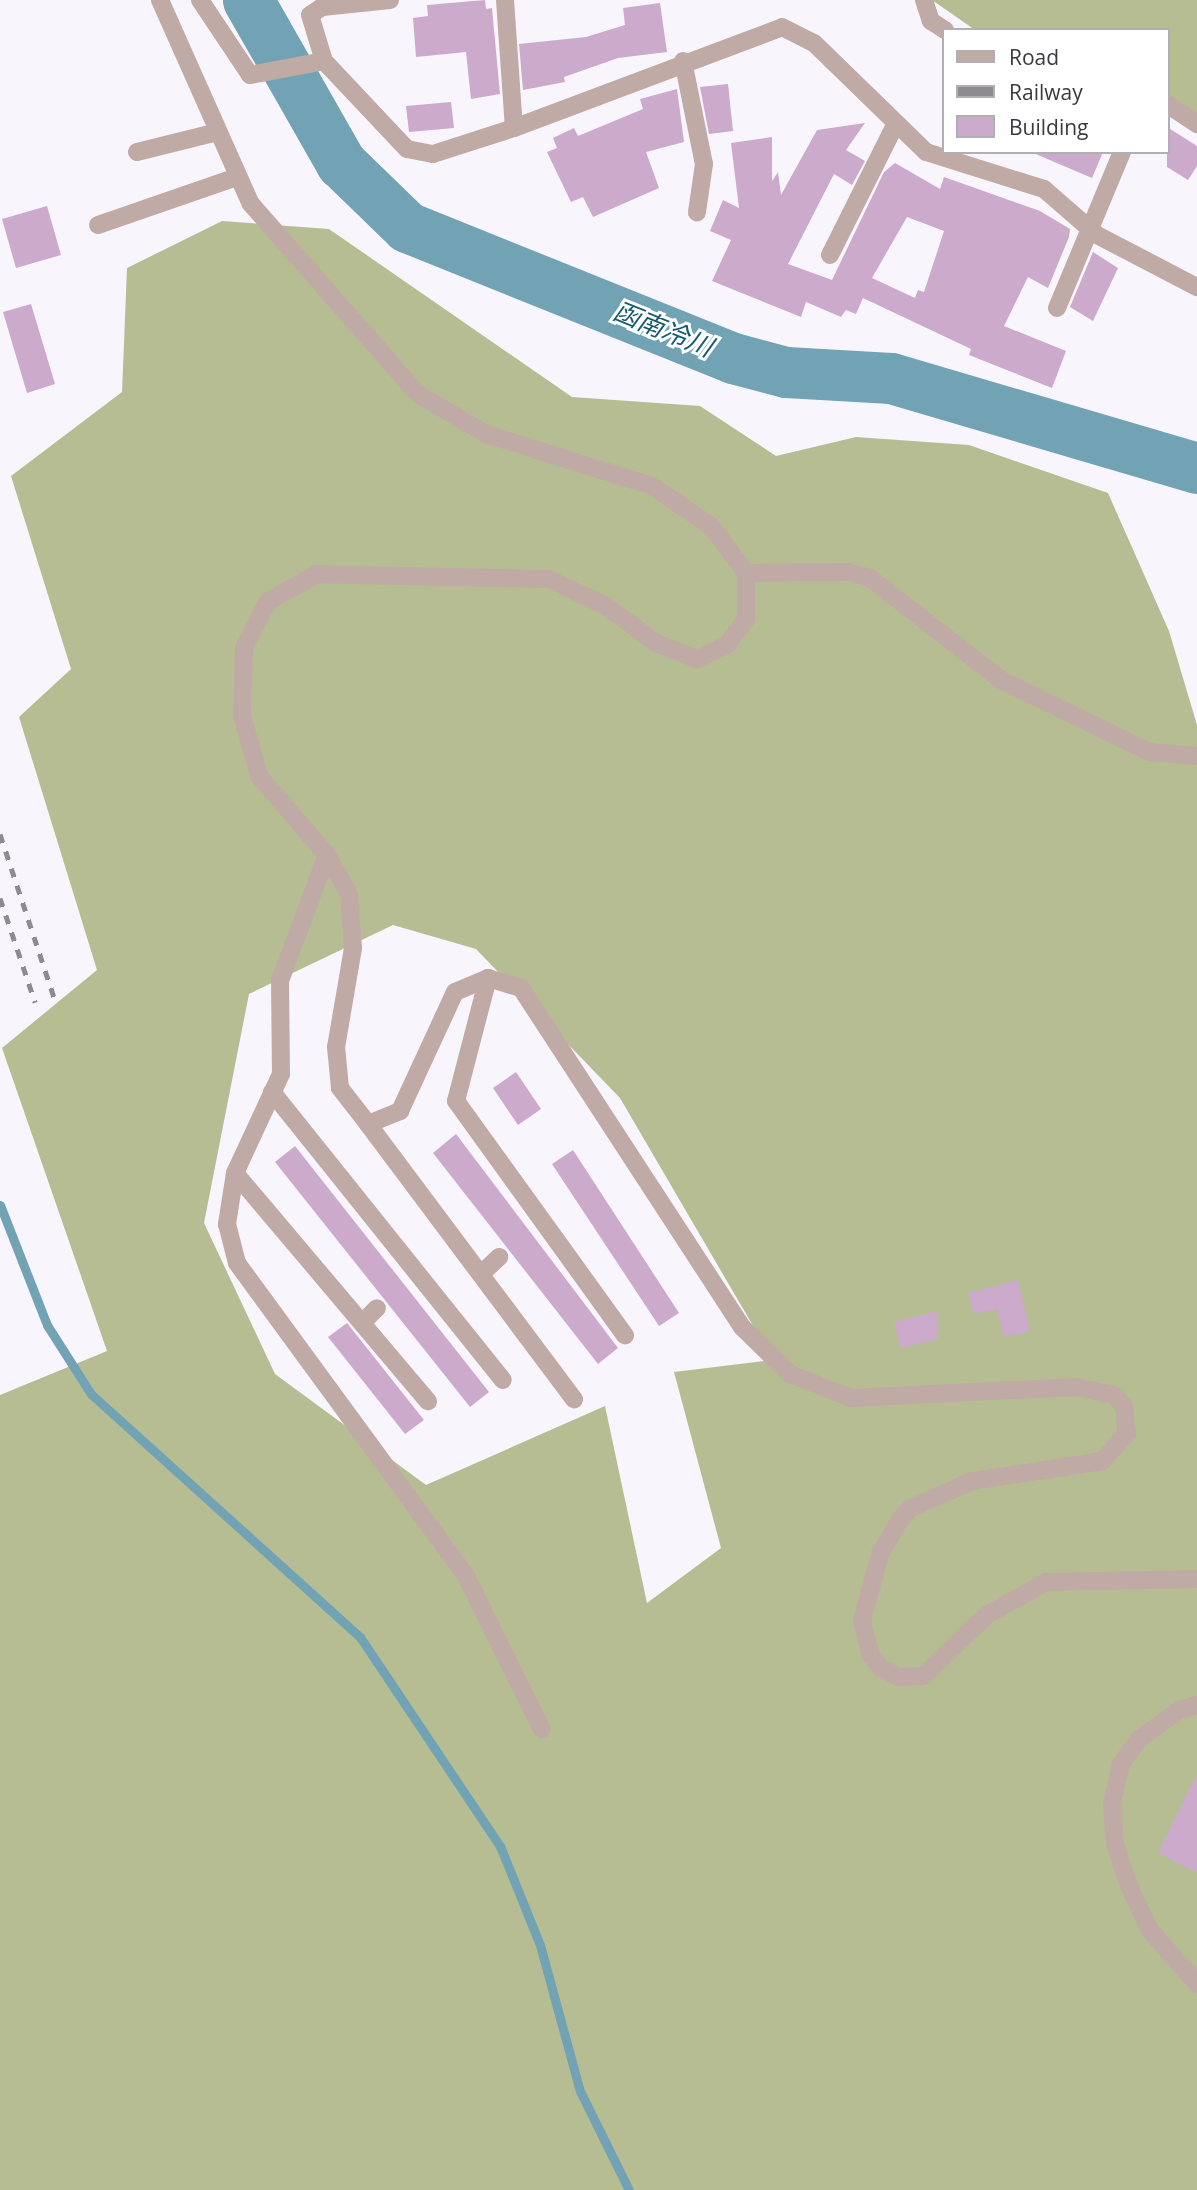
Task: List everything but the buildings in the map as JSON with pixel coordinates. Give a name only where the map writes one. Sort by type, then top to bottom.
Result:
[{"type":"street","points":[[160,0],[237,177],[279,240],[418,394],[486,434],[652,486],[712,527],[746,573],[746,619],[726,645],[697,659],[656,643],[606,606],[549,579],[317,574],[268,601],[244,648],[242,715],[259,776],[327,855],[349,894],[354,948],[337,1047],[340,1088],[574,1399]]},
{"type":"street","points":[[200,0],[250,75],[324,61]]},
{"type":"street","points":[[390,0],[322,7],[310,15],[324,61],[407,149],[433,154],[514,128],[682,61],[782,27],[814,43],[895,125],[926,152],[1000,171],[1044,189],[1090,228],[1197,287]]},
{"type":"street","points":[[505,0],[514,128]]},
{"type":"street","points":[[924,0],[931,21],[942,28]]},
{"type":"street","points":[[682,61],[704,164],[696,212]]},
{"type":"street","points":[[1169,105],[1197,124]]},
{"type":"street","points":[[830,256],[895,125]]},
{"type":"street","points":[[137,152],[217,132]]},
{"type":"street","points":[[1000,171],[1005,154]]},
{"type":"street","points":[[1057,308],[1121,154]]},
{"type":"street","points":[[98,225],[237,177]]},
{"type":"street","points":[[746,573],[848,572],[870,578],[1001,680],[1149,752],[1197,756]]},
{"type":"street","points":[[327,855],[280,981],[281,1074],[235,1174],[227,1224],[237,1263],[383,1466],[420,1504],[465,1574],[542,1729]]},
{"type":"street","points":[[368,1124],[400,1111],[455,992],[488,978],[521,988],[742,1327],[790,1374],[851,1398],[1078,1387],[1105,1388],[1124,1406],[1128,1433],[1103,1461],[972,1481],[911,1508],[880,1554],[867,1590],[863,1638],[881,1668],[899,1677],[923,1676],[987,1615],[1046,1582],[1197,1579]]},
{"type":"street","points":[[488,978],[456,1101],[625,1335]]},
{"type":"street","points":[[272,1092],[502,1380]]},
{"type":"street","points":[[235,1174],[428,1401]]},
{"type":"street","points":[[481,1275],[499,1257]]},
{"type":"street","points":[[362,1323],[377,1308]]},
{"type":"street","points":[[1197,1705],[1179,1710],[1138,1740],[1121,1764],[1112,1802],[1115,1844],[1129,1886],[1156,1940],[1197,1984]]},
{"type":"green space","points":[[932,0],[1197,0],[1197,125],[1169,108],[1169,28],[972,28]]},
{"type":"green space","points":[[222,221],[329,229],[572,397],[700,406],[776,456],[856,437],[969,445],[1108,493],[1169,631],[1197,725],[1197,2190],[0,2190],[0,1395],[107,1351],[2,1048],[97,970],[19,717],[71,669],[11,476],[122,392],[127,268]],"holes":[[[393,925],[476,949],[620,1098],[773,1360],[674,1372],[721,1548],[647,1603],[605,1406],[426,1485],[275,1374],[204,1223],[249,994]]]},
{"type":"waterway","name":"函南冷川","points":[[248,0],[341,163],[407,227],[733,358],[786,372],[891,378],[1197,468]]},
{"type":"waterway","points":[[0,1205],[47,1325],[91,1394],[360,1637],[500,1846],[540,1945],[580,2091],[629,2190]]},
{"type":"railway","points":[[0,834],[54,997]]},
{"type":"railway","points":[[0,898],[35,1002]]}]
